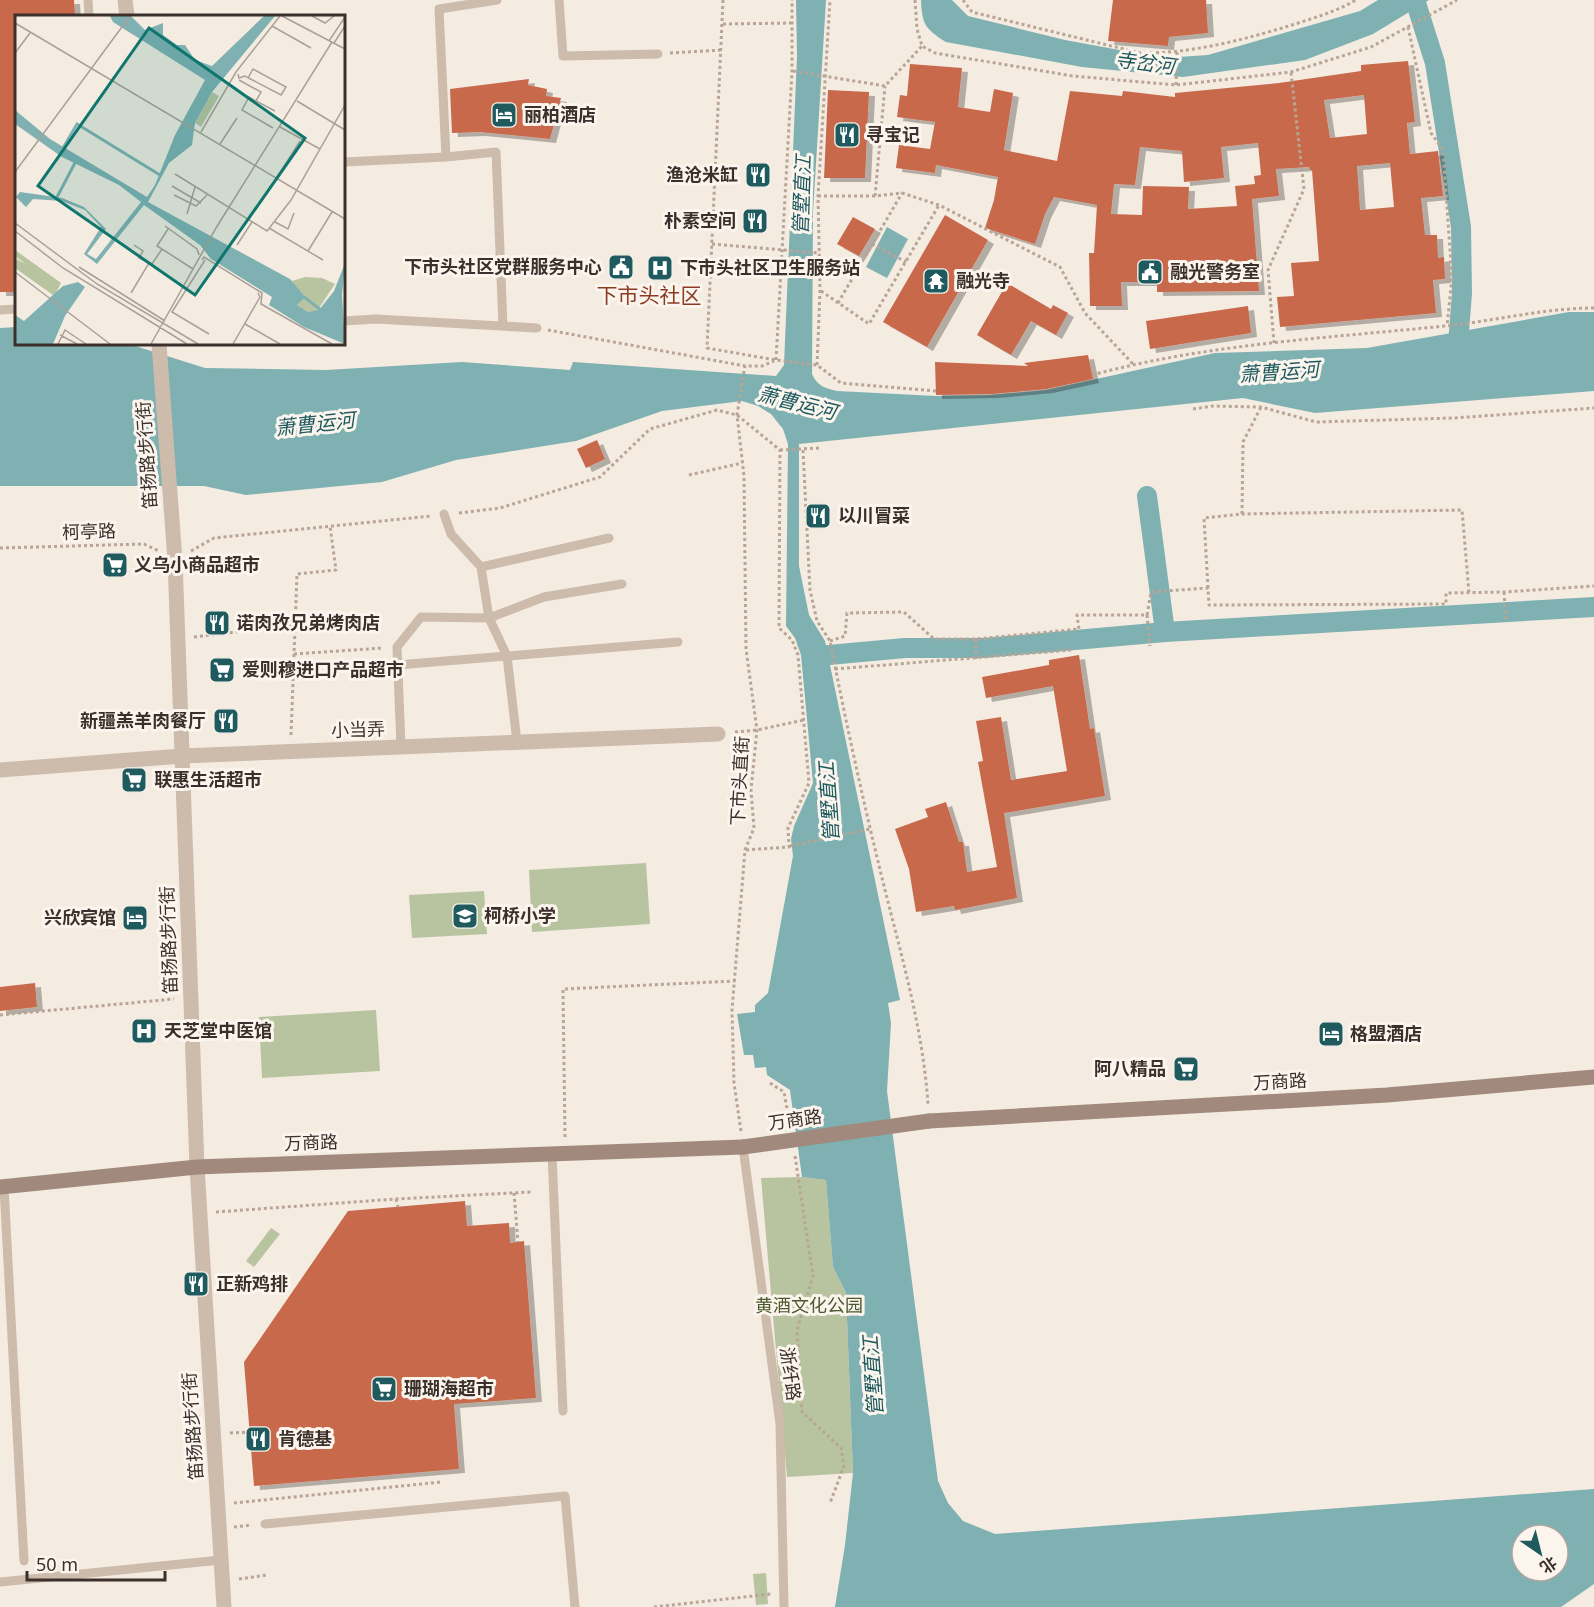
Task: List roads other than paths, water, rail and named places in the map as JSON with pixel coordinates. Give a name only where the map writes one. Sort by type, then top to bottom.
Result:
[{"type":"street","points":[[125,0],[127,15]]},
{"type":"street","name":"笛扬路步行街","points":[[159,345],[175,560],[196,1167],[224,1607]]},
{"type":"street","name":"小当弄","points":[[0,770],[182,756],[718,734]]},
{"type":"street","name":"万商路","points":[[2,1187],[196,1167],[743,1147],[929,1121],[1387,1095],[1594,1077]]},
{"type":"lane","points":[[88,0],[89,15]]},
{"type":"lane","points":[[447,157],[439,9],[469,2],[497,0]]},
{"type":"lane","points":[[559,0],[563,56],[658,54]]},
{"type":"lane","points":[[345,162],[496,152],[503,326]]},
{"type":"lane","points":[[0,310],[15,309]]},
{"type":"lane","points":[[345,321],[376,319],[537,328]]},
{"type":"lane","points":[[444,514],[451,534],[481,567],[489,618],[507,657],[517,742]]},
{"type":"lane","points":[[481,567],[609,538]]},
{"type":"lane","points":[[401,747],[397,647],[421,617],[489,618],[544,597],[622,585]]},
{"type":"lane","points":[[397,665],[678,642]]},
{"type":"lane","name":"浙纤路","points":[[743,1147],[780,1424],[784,1607]]},
{"type":"lane","points":[[558,1154],[563,1411]]},
{"type":"lane","points":[[2,1187],[24,1561]]},
{"type":"lane","points":[[265,1524],[565,1496],[575,1607]]},
{"type":"lane","points":[[0,1582],[221,1560]]},
{"type":"water","points":[[796,0],[826,0],[813,212],[812,374],[819,384],[829,389],[936,396],[990,395],[1046,390],[1215,353],[1367,348],[1569,312],[1594,312],[1594,391],[1315,413],[1243,398],[799,444],[799,566],[809,615],[825,641],[900,1000],[888,1003],[891,1023],[887,1091],[938,1481],[948,1503],[963,1521],[995,1534],[1594,1489],[1594,1584],[1561,1607],[835,1607],[853,1473],[846,1293],[833,1267],[826,1180],[802,1177],[790,1090],[767,1075],[766,1067],[755,1068],[753,1055],[744,1055],[737,1014],[755,1012],[755,1005],[768,993],[793,856],[791,839],[794,826],[813,783],[801,655],[795,638],[786,626],[788,444],[783,429],[771,414],[758,406],[742,401],[662,411],[576,441],[456,460],[382,482],[246,495],[204,486],[0,486],[0,328],[15,327],[15,345],[132,345],[205,368],[326,370],[462,362],[570,370],[573,362],[776,376],[784,365],[797,56]]},
{"type":"water","name":"寺岔河","points":[[921,0],[952,0],[968,16],[1065,40],[1163,58],[1208,55],[1360,11],[1378,0],[1429,0],[1373,34],[1305,60],[1183,77],[1082,67],[946,42],[926,25],[922,15]]},
{"type":"water","points":[[887,227],[908,239],[887,278],[866,267]]},
{"type":"waterway","points":[[1415,0],[1435,63],[1461,227],[1462,293],[1457,357]]},
{"type":"waterway","points":[[1147,496],[1165,632]]},
{"type":"waterway","points":[[818,656],[905,648],[984,648],[1165,632],[1594,607]]},
{"type":"place","name":"丽柏酒店","points":[[504,115]]},
{"type":"place","name":"寻宝记","points":[[847,135]]},
{"type":"place","name":"渔沧米缸","points":[[758,175]]},
{"type":"place","name":"朴素空间","points":[[755,221]]},
{"type":"place","name":"下市头社区党群服务中心","points":[[621,267]]},
{"type":"place","name":"下市头社区卫生服务站","points":[[660,268]]},
{"type":"place","name":"融光警务室","points":[[1150,272]]},
{"type":"place","name":"融光寺","points":[[936,281]]},
{"type":"place","name":"以川冒菜","points":[[818,516]]},
{"type":"place","name":"义乌小商品超市","points":[[115,565]]},
{"type":"place","name":"诺肉孜兄弟烤肉店","points":[[217,623]]},
{"type":"place","name":"爱则穆进口产品超市","points":[[222,670]]},
{"type":"place","name":"新疆羔羊肉餐厅","points":[[226,721]]},
{"type":"place","name":"联惠生活超市","points":[[134,780]]},
{"type":"place","name":"柯桥小学","points":[[465,916]]},
{"type":"place","name":"兴欣宾馆","points":[[135,918]]},
{"type":"place","name":"天芝堂中医馆","points":[[144,1031]]},
{"type":"place","name":"格盟酒店","points":[[1331,1034]]},
{"type":"place","name":"阿八精品","points":[[1186,1069]]},
{"type":"place","name":"正新鸡排","points":[[196,1284]]},
{"type":"place","name":"珊瑚海超市","points":[[384,1389]]},
{"type":"place","name":"肯德基","points":[[258,1439]]},
{"type":"district","name":"下市头社区","points":[[649,296]]},
{"type":"water label","name":"管墅直江","points":[[802,195]]},
{"type":"water label","name":"萧曹运河","points":[[1279,372]]},
{"type":"water label","name":"萧曹运河","points":[[797,403]]},
{"type":"water label","name":"萧曹运河","points":[[315,424]]},
{"type":"water label","name":"管墅直江","points":[[829,802]]},
{"type":"water label","name":"管墅直江","points":[[873,1376]]},
{"type":"park label","name":"黄酒文化公园","points":[[809,1306]]}]
